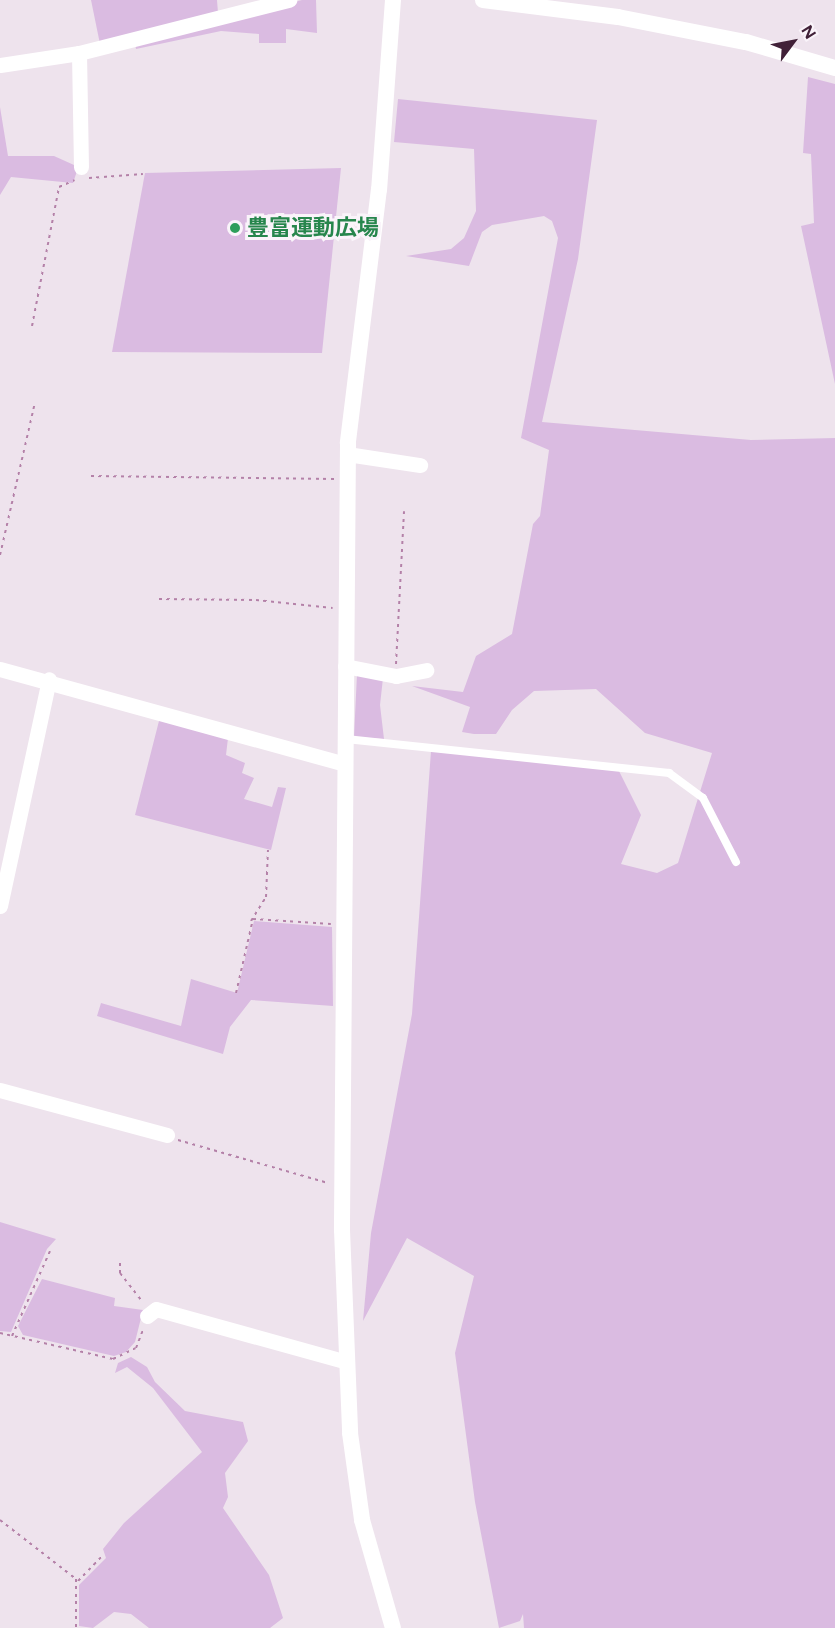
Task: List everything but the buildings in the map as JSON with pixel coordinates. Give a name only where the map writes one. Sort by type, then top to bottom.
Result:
[{"type":"street","points":[[0,65],[79,53],[289,0]]},
{"type":"street","points":[[393,0],[379,189],[350,400],[347,454],[342,1187],[344,1361],[362,1520],[393,1628]]},
{"type":"street","points":[[483,0],[618,17],[746,42],[835,68]]},
{"type":"street","points":[[79,53],[81,167]]},
{"type":"street","points":[[347,454],[420,465]]},
{"type":"street","points":[[345,666],[396,676],[426,670]]},
{"type":"street","points":[[0,669],[49,679],[344,764]]},
{"type":"street","points":[[0,906],[49,679]]},
{"type":"street","points":[[0,1090],[167,1135]]},
{"type":"street","points":[[148,1313],[344,1361]]},
{"type":"lane","points":[[344,739],[669,773],[703,798],[736,862]]},
{"type":"path","points":[[32,326],[59,187],[105,175],[143,174]]},
{"type":"path","points":[[0,555],[34,406]]},
{"type":"path","points":[[90,476],[348,479]]},
{"type":"path","points":[[396,676],[404,511]]},
{"type":"path","points":[[159,599],[255,600],[346,609]]},
{"type":"path","points":[[236,993],[251,921],[266,897],[268,850]]},
{"type":"path","points":[[251,921],[343,924]]},
{"type":"path","points":[[167,1135],[342,1187]]},
{"type":"path","points":[[12,1336],[50,1251]]},
{"type":"path","points":[[0,1333],[122,1358],[138,1344],[148,1313],[120,1273],[120,1263]]},
{"type":"path","points":[[0,1520],[77,1582]]},
{"type":"path","points":[[76,1628],[77,1582],[104,1555]]},
{"type":"shaded area","points":[[91,0],[217,0],[218,13],[100,44]]},
{"type":"shaded area","points":[[302,0],[316,0],[317,33],[286,29],[286,43],[259,43],[259,34],[221,31],[136,49],[135,43]]},
{"type":"shaded area","points":[[808,77],[835,84],[835,384],[801,226],[814,223],[811,154],[803,153]]},
{"type":"shaded area","points":[[398,99],[597,120],[578,259],[542,422],[751,440],[835,438],[835,1628],[524,1628],[523,1614],[520,1621],[499,1628],[475,1502],[455,1353],[474,1276],[407,1238],[363,1321],[371,1233],[412,1014],[431,751],[619,771],[641,815],[621,864],[657,873],[678,863],[712,753],[645,733],[596,689],[534,691],[512,710],[496,734],[474,734],[462,732],[470,707],[412,686],[463,692],[476,656],[512,634],[533,524],[540,516],[549,450],[521,438],[558,238],[552,221],[544,216],[492,225],[482,232],[469,266],[406,256],[451,249],[464,238],[476,211],[474,149],[394,142]]},
{"type":"shaded area","points":[[0,107],[8,156],[54,156],[74,165],[77,171],[73,183],[11,177],[0,195]]},
{"type":"shaded area","name":"豊富運動広場","points":[[341,168],[322,353],[112,352],[145,173]]},
{"type":"shaded area","points":[[357,674],[383,678],[380,705],[384,739],[354,737]]},
{"type":"shaded area","points":[[160,717],[228,738],[226,755],[245,763],[242,773],[254,778],[244,799],[272,807],[278,787],[286,788],[271,850],[135,815]]},
{"type":"shaded area","points":[[254,921],[332,927],[333,1006],[251,1000],[230,1027],[223,1054],[97,1016],[101,1003],[181,1026],[191,979],[237,993]]},
{"type":"shaded area","points":[[0,1222],[56,1239],[47,1249],[11,1332],[0,1331]]},
{"type":"shaded area","points":[[42,1279],[115,1298],[114,1306],[143,1310],[135,1342],[126,1352],[114,1356],[23,1335],[18,1326]]},
{"type":"shaded area","points":[[131,1357],[147,1367],[155,1382],[185,1411],[243,1422],[248,1441],[225,1473],[228,1497],[223,1508],[269,1575],[283,1618],[270,1628],[149,1628],[131,1614],[114,1612],[93,1628],[79,1626],[79,1585],[106,1558],[103,1549],[124,1523],[202,1452],[153,1388],[127,1367],[115,1373],[118,1363]]},
{"type":"place","name":"豊富運動広場","points":[[235,228]]}]
